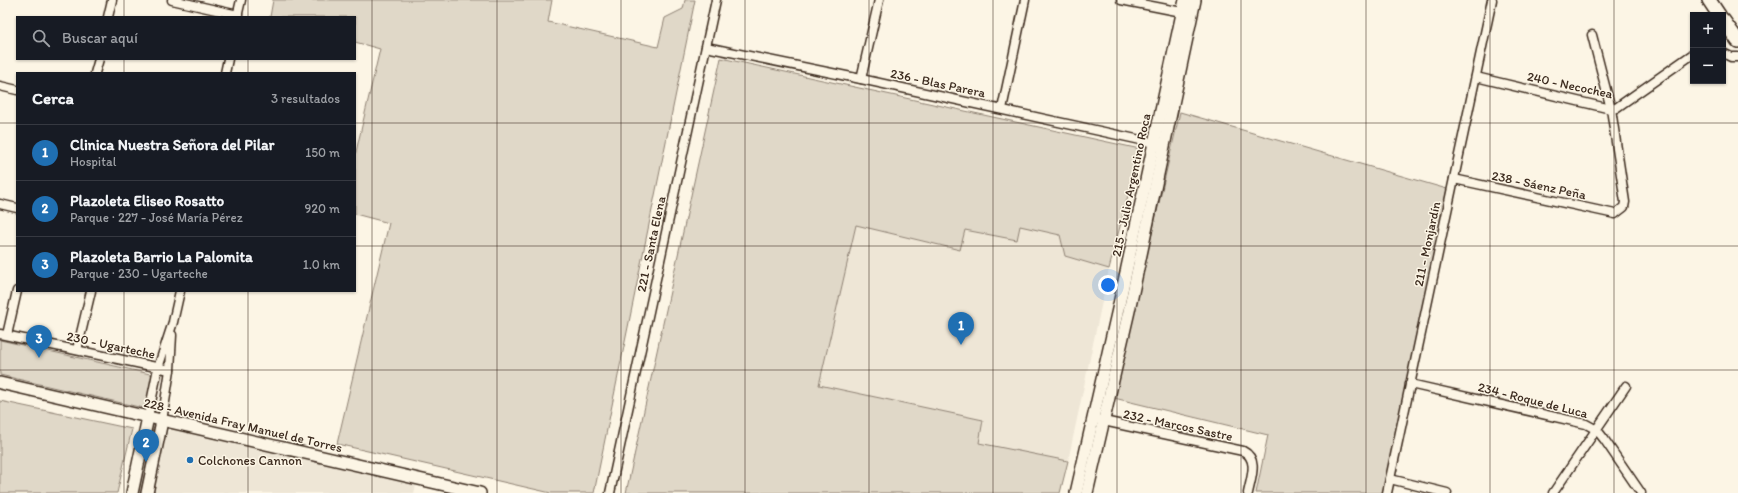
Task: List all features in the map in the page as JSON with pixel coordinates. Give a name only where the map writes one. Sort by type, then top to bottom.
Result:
[{"type":"main road","points":[[1709,0],[1717,12]]},
{"type":"main road","points":[[1726,24],[1738,41]]},
{"type":"street","points":[[108,16],[112,0]]},
{"type":"street","points":[[172,0],[238,16],[241,0]]},
{"type":"street","name":"221 - Santa Elena","points":[[610,493],[716,0]]},
{"type":"street","points":[[861,79],[878,0]]},
{"type":"street","points":[[1002,109],[1025,0]]},
{"type":"street","points":[[1121,0],[1187,14]]},
{"type":"street","name":"215 - Julio Argentino Roca","points":[[1185,0],[1187,14]]},
{"type":"street","name":"215 - Julio Argentino Roca","points":[[1076,493],[1098,420],[1187,14],[1195,0]]},
{"type":"street","name":"211 - Monjardín","points":[[1387,493],[1492,0]]},
{"type":"street","points":[[1592,35],[1611,108]]},
{"type":"street","name":"236 - Blas Parera","points":[[706,47],[1002,109],[1159,144]]},
{"type":"street","points":[[1726,55],[1730,57],[1738,57]]},
{"type":"street","name":"240 - Necochea","points":[[1476,77],[1616,108],[1690,56]]},
{"type":"street","points":[[96,72],[99,60]]},
{"type":"street","points":[[225,72],[228,60]]},
{"type":"street","points":[[0,86],[16,90]]},
{"type":"street","name":"238 - Sáenz Peña","points":[[1454,179],[1614,214],[1620,212],[1624,208],[1625,202],[1611,108]]},
{"type":"street","points":[[0,204],[16,208]]},
{"type":"street","points":[[3,334],[17,292]]},
{"type":"street","points":[[77,350],[91,292]]},
{"type":"street","points":[[132,493],[158,368],[173,322],[180,292]]},
{"type":"street","points":[[147,493],[162,421],[170,370],[173,322]]},
{"type":"street","name":"230 - Ugarteche","points":[[3,334],[170,370]]},
{"type":"street","name":"228 - Avenida Fray Manuel de Torres","points":[[0,383],[447,489],[480,493]]},
{"type":"street","name":"234 - Roque de Luca","points":[[1410,384],[1579,421],[1596,430],[1641,493]]},
{"type":"street","points":[[1553,493],[1626,386]]},
{"type":"street","name":"215 - Julio Argentino Roca","points":[[1088,493],[1098,420]]},
{"type":"street","name":"232 - Marcos Sastre","points":[[1098,420],[1243,451],[1250,454],[1254,461],[1248,493]]},
{"type":"street","points":[[1390,479],[1447,493]]},
{"type":"shaded area","points":[[273,0],[552,0],[548,22],[658,47],[665,18],[683,9],[685,0],[695,0],[594,493],[551,493],[337,444],[389,223],[356,214],[356,152],[380,49],[356,42],[356,16],[270,16]]},
{"type":"shaded area","points":[[721,58],[1140,149],[1109,269],[1065,256],[1060,235],[1020,226],[1017,240],[965,230],[960,250],[856,225],[819,385],[983,420],[979,443],[1068,461],[1060,493],[626,493]]},
{"type":"shaded area","points":[[1180,112],[1447,189],[1383,493],[1256,493],[1268,435],[1114,398]]},
{"type":"shaded area","points":[[856,225],[959,250],[964,230],[1017,240],[1020,225],[1060,235],[1065,256],[1109,269],[1068,461],[979,443],[983,420],[819,385]]},
{"type":"shaded area","points":[[0,340],[159,376],[152,410],[0,375]]},
{"type":"shaded area","points":[[0,401],[132,429],[117,493],[0,493]]},
{"type":"shaded area","points":[[172,428],[416,485],[414,493],[151,493],[163,436]]},
{"type":"shaded area","points":[[150,429],[155,431],[142,493],[136,493]]},
{"type":"place","name":"Clinica Nuestra Señora del Pilar","points":[[961,345]]},
{"type":"place","name":"Plazoleta Barrio La Palomita","points":[[39,358]]},
{"type":"place","name":"Colchones Cannon","points":[[190,460]]},
{"type":"place","name":"Plazoleta Eliseo Rosatto","points":[[146,462]]}]
